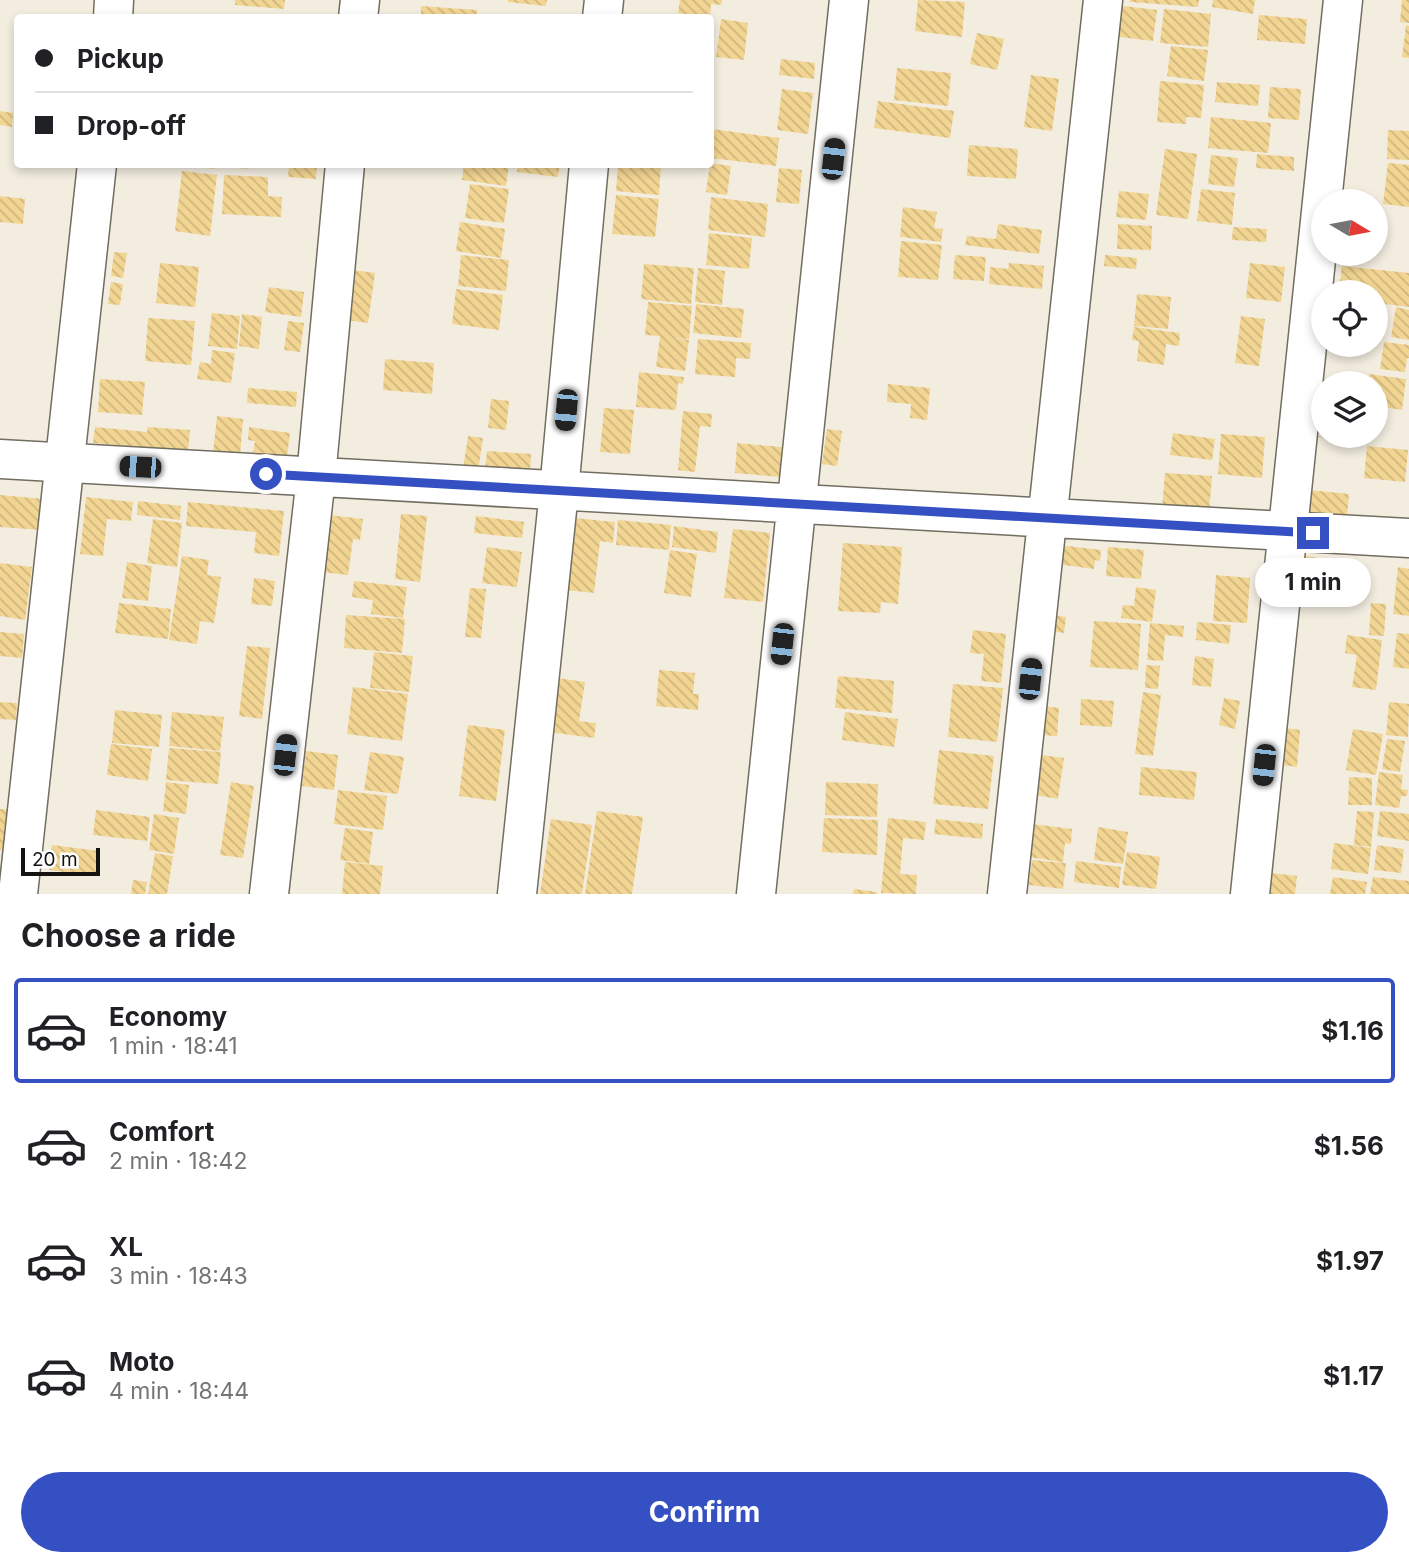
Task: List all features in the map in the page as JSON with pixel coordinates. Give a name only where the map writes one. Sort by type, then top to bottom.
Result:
[{"type":"street","points":[[756,894],[849,0]]},
{"type":"street","points":[[1007,894],[1103,0]]},
{"type":"street","points":[[1250,894],[1343,0]]},
{"type":"street","points":[[18,894],[97,168]]},
{"type":"street","points":[[269,894],[316,477],[345,168]]},
{"type":"street","points":[[517,894],[559,491],[589,168]]},
{"type":"street","points":[[0,459],[1409,538]]},
{"type":"building","points":[[235,0],[285,0],[284,9],[235,5]]},
{"type":"building","points":[[508,0],[547,0],[546,6]]},
{"type":"building","points":[[680,0],[722,0],[721,5],[711,4],[710,14],[678,13]]},
{"type":"building","points":[[918,0],[965,2],[962,37],[915,31]]},
{"type":"building","points":[[1130,0],[1199,0],[1198,7]]},
{"type":"building","points":[[1213,0],[1255,0],[1253,14],[1212,7]]},
{"type":"building","points":[[1402,0],[1409,0],[1409,23],[1400,22]]},
{"type":"building","points":[[1115,5],[1157,10],[1153,41],[1111,36]]},
{"type":"building","points":[[421,6],[477,10],[477,14],[421,14]]},
{"type":"building","points":[[1164,9],[1211,14],[1208,47],[1160,43]]},
{"type":"building","points":[[1259,15],[1307,19],[1305,44],[1257,40]]},
{"type":"building","points":[[721,19],[748,23],[744,60],[716,57]]},
{"type":"building","points":[[1406,25],[1409,26],[1409,58],[1402,57]]},
{"type":"building","points":[[977,33],[1004,39],[997,70],[970,64]]},
{"type":"building","points":[[1171,46],[1208,50],[1204,81],[1167,76]]},
{"type":"building","points":[[781,59],[815,63],[814,79],[779,75]]},
{"type":"building","points":[[897,68],[951,73],[948,106],[894,100]]},
{"type":"building","points":[[1031,75],[1059,79],[1052,131],[1024,127]]},
{"type":"building","points":[[1160,81],[1204,85],[1201,118],[1186,117],[1186,124],[1157,122]]},
{"type":"building","points":[[1217,82],[1260,85],[1258,106],[1215,102]]},
{"type":"building","points":[[1270,87],[1301,89],[1299,120],[1268,118]]},
{"type":"building","points":[[782,89],[813,93],[808,134],[777,130]]},
{"type":"building","points":[[878,101],[954,111],[950,138],[874,128]]},
{"type":"building","points":[[0,111],[13,113],[12,127],[0,125]]},
{"type":"building","points":[[1211,117],[1271,123],[1268,153],[1208,148]]},
{"type":"building","points":[[714,129],[779,138],[776,166],[714,158]]},
{"type":"building","points":[[1388,130],[1409,131],[1409,160],[1387,159]]},
{"type":"building","points":[[969,145],[1018,149],[1016,179],[967,176]]},
{"type":"building","points":[[1165,149],[1197,154],[1188,219],[1156,215]]},
{"type":"building","points":[[1257,154],[1294,157],[1294,171],[1256,168]]},
{"type":"building","points":[[1211,155],[1238,158],[1234,187],[1208,184]]},
{"type":"building","points":[[1388,163],[1409,165],[1409,207],[1388,205],[1388,189],[1385,189]]},
{"type":"building","points":[[714,164],[731,166],[727,195],[706,192],[709,168],[714,168]]},
{"type":"building","points":[[289,168],[317,168],[316,179],[288,177]]},
{"type":"building","points":[[464,168],[508,168],[506,186],[462,180]]},
{"type":"building","points":[[518,168],[559,168],[558,177],[517,172]]},
{"type":"building","points":[[618,168],[661,168],[659,195],[616,191]]},
{"type":"building","points":[[779,168],[802,170],[799,204],[776,202]]},
{"type":"building","points":[[182,171],[217,175],[210,236],[175,231]]},
{"type":"building","points":[[224,175],[268,177],[268,196],[282,197],[281,217],[222,214]]},
{"type":"building","points":[[470,184],[509,189],[504,223],[465,218]]},
{"type":"building","points":[[1201,189],[1235,193],[1232,225],[1197,221]]},
{"type":"building","points":[[1119,191],[1149,194],[1146,220],[1116,217]]},
{"type":"building","points":[[616,195],[659,199],[655,237],[612,234]]},
{"type":"building","points":[[0,196],[25,199],[23,224],[0,222]]},
{"type":"building","points":[[711,197],[768,204],[765,237],[708,230]]},
{"type":"building","points":[[903,207],[937,212],[934,228],[943,229],[941,242],[900,237]]},
{"type":"building","points":[[460,222],[505,229],[501,258],[456,251]]},
{"type":"building","points":[[998,224],[1042,230],[1039,254],[965,245],[967,236],[996,239]]},
{"type":"building","points":[[1118,224],[1152,226],[1151,250],[1117,249]]},
{"type":"building","points":[[1233,227],[1267,229],[1266,242],[1232,240]]},
{"type":"building","points":[[709,233],[752,238],[749,269],[706,265]]},
{"type":"building","points":[[901,241],[942,245],[938,280],[898,277]]},
{"type":"building","points":[[114,252],[127,253],[123,278],[111,276]]},
{"type":"building","points":[[461,255],[509,260],[506,291],[458,286]]},
{"type":"building","points":[[955,255],[986,257],[984,281],[953,279]]},
{"type":"building","points":[[1105,255],[1137,258],[1136,269],[1104,266]]},
{"type":"building","points":[[160,263],[199,267],[195,307],[156,303]]},
{"type":"building","points":[[1009,263],[1044,266],[1042,289],[989,284],[990,267],[1008,269]]},
{"type":"building","points":[[1250,263],[1285,267],[1281,302],[1246,298]]},
{"type":"building","points":[[644,264],[694,268],[691,304],[641,299]]},
{"type":"building","points":[[1342,266],[1409,273],[1409,307],[1388,304],[1388,280],[1340,280]]},
{"type":"building","points":[[698,268],[725,271],[722,305],[695,302]]},
{"type":"building","points":[[353,270],[375,273],[368,323],[346,320]]},
{"type":"building","points":[[111,282],[123,284],[120,305],[108,304]]},
{"type":"building","points":[[269,287],[304,292],[301,317],[265,312]]},
{"type":"building","points":[[456,289],[503,295],[499,330],[452,324]]},
{"type":"building","points":[[1137,294],[1171,297],[1168,329],[1134,326]]},
{"type":"building","points":[[648,302],[692,306],[689,339],[670,338],[689,340],[685,371],[656,367],[660,336],[645,335]]},
{"type":"building","points":[[696,304],[744,309],[741,338],[693,333]]},
{"type":"building","points":[[1396,307],[1409,310],[1409,340],[1391,337]]},
{"type":"building","points":[[212,313],[240,316],[237,349],[208,346]]},
{"type":"building","points":[[242,314],[262,317],[259,349],[239,346]]},
{"type":"building","points":[[1241,316],[1265,319],[1259,366],[1235,363]]},
{"type":"building","points":[[148,318],[195,321],[191,365],[145,361]]},
{"type":"building","points":[[288,321],[304,323],[300,352],[284,350]]},
{"type":"building","points":[[1134,327],[1180,333],[1179,346],[1166,344],[1164,365],[1137,361],[1139,341],[1132,340]]},
{"type":"building","points":[[698,339],[751,343],[750,359],[736,358],[735,377],[695,374]]},
{"type":"building","points":[[1388,342],[1409,345],[1405,372],[1380,369],[1382,357],[1388,357]]},
{"type":"building","points":[[212,350],[235,353],[231,383],[197,379],[200,362],[211,364]]},
{"type":"building","points":[[385,359],[434,363],[432,394],[383,390]]},
{"type":"building","points":[[639,372],[684,377],[683,384],[678,383],[676,410],[636,407]]},
{"type":"building","points":[[1388,377],[1406,379],[1402,410],[1388,408]]},
{"type":"building","points":[[100,379],[145,382],[142,415],[98,412]]},
{"type":"building","points":[[888,384],[930,388],[927,420],[910,418],[911,404],[887,402]]},
{"type":"building","points":[[248,388],[297,392],[296,407],[247,403]]},
{"type":"building","points":[[491,399],[509,401],[506,430],[488,428]]},
{"type":"building","points":[[604,408],[634,410],[630,454],[600,452]]},
{"type":"building","points":[[683,411],[712,414],[711,427],[700,426],[695,472],[678,470]]},
{"type":"building","points":[[217,416],[243,419],[240,456],[213,453]]},
{"type":"building","points":[[95,427],[147,432],[148,427],[190,430],[188,451],[93,443]]},
{"type":"building","points":[[249,427],[290,433],[287,457],[253,452],[255,441],[248,440]]},
{"type":"building","points":[[827,429],[842,431],[837,466],[822,464]]},
{"type":"building","points":[[1173,433],[1215,439],[1212,460],[1170,455]]},
{"type":"building","points":[[1221,434],[1265,437],[1262,478],[1218,474]]},
{"type":"building","points":[[468,436],[483,438],[478,471],[463,469]]},
{"type":"building","points":[[737,443],[782,447],[780,477],[735,473]]},
{"type":"building","points":[[1367,448],[1408,450],[1405,482],[1364,478]]},
{"type":"building","points":[[487,451],[531,454],[530,472],[485,469]]},
{"type":"building","points":[[1165,473],[1212,476],[1209,513],[1162,509]]},
{"type":"building","points":[[1309,490],[1349,494],[1347,517],[1307,513]]},
{"type":"building","points":[[0,495],[45,499],[42,530],[0,527]]},
{"type":"building","points":[[86,497],[133,502],[131,521],[107,519],[103,556],[80,554]]},
{"type":"building","points":[[138,501],[181,506],[180,520],[137,515]]},
{"type":"building","points":[[188,502],[284,511],[279,556],[254,553],[256,532],[186,526]]},
{"type":"building","points":[[401,514],[427,516],[420,582],[395,579]]},
{"type":"building","points":[[329,515],[363,519],[360,540],[353,539],[348,575],[322,572]]},
{"type":"building","points":[[476,516],[524,522],[522,538],[474,533]]},
{"type":"building","points":[[574,518],[615,522],[613,543],[600,541],[594,593],[566,590]]},
{"type":"building","points":[[153,519],[182,523],[177,567],[147,563]]},
{"type":"building","points":[[618,520],[671,525],[669,550],[616,545]]},
{"type":"building","points":[[674,526],[718,532],[716,553],[672,547]]},
{"type":"building","points":[[733,529],[770,533],[763,602],[724,598]]},
{"type":"building","points":[[843,543],[902,547],[898,604],[881,602],[880,613],[838,611]]},
{"type":"building","points":[[1059,545],[1101,550],[1100,561],[1095,560],[1094,569],[1056,564]]},
{"type":"building","points":[[487,547],[522,552],[517,587],[482,583]]},
{"type":"building","points":[[1108,547],[1144,550],[1141,579],[1106,576]]},
{"type":"building","points":[[670,550],[697,554],[691,597],[664,593]]},
{"type":"building","points":[[1300,555],[1330,560],[1327,580],[1312,578],[1311,587],[1295,585]]},
{"type":"building","points":[[182,556],[209,560],[207,575],[221,577],[214,623],[200,621],[197,644],[169,640]]},
{"type":"building","points":[[127,562],[152,566],[148,601],[122,598]]},
{"type":"building","points":[[0,563],[32,567],[25,620],[0,616]]},
{"type":"building","points":[[1398,567],[1409,569],[1409,616],[1393,614]]},
{"type":"building","points":[[1216,575],[1250,578],[1247,623],[1213,621]]},
{"type":"building","points":[[254,578],[275,581],[272,606],[251,604]]},
{"type":"building","points":[[354,581],[407,587],[403,618],[371,614],[373,600],[352,597]]},
{"type":"building","points":[[1136,587],[1156,590],[1152,622],[1121,618],[1123,605],[1134,606]]},
{"type":"building","points":[[470,588],[486,589],[481,638],[465,637]]},
{"type":"building","points":[[119,603],[171,609],[168,639],[115,633]]},
{"type":"building","points":[[1371,603],[1386,604],[1384,636],[1369,635]]},
{"type":"building","points":[[346,615],[405,619],[402,653],[344,648]]},
{"type":"building","points":[[1054,615],[1066,617],[1064,633],[1052,631]]},
{"type":"building","points":[[1094,621],[1141,624],[1138,670],[1090,667]]},
{"type":"building","points":[[1197,622],[1231,625],[1229,644],[1196,640]]},
{"type":"building","points":[[1150,623],[1184,626],[1183,637],[1165,635],[1163,661],[1147,660]]},
{"type":"building","points":[[973,630],[1006,634],[1001,683],[981,681],[984,654],[970,653]]},
{"type":"building","points":[[0,632],[24,634],[22,658],[0,656]]},
{"type":"building","points":[[1397,633],[1409,634],[1409,669],[1393,667]]},
{"type":"building","points":[[1347,635],[1382,640],[1376,690],[1352,687],[1357,655],[1345,653]]},
{"type":"building","points":[[247,646],[270,648],[262,719],[239,716]]},
{"type":"building","points":[[374,652],[413,656],[409,692],[370,688]]},
{"type":"building","points":[[1195,656],[1214,659],[1211,687],[1192,685]]},
{"type":"building","points":[[1146,665],[1160,666],[1158,689],[1145,688]]},
{"type":"building","points":[[659,670],[695,673],[693,694],[699,694],[698,710],[656,706]]},
{"type":"building","points":[[838,676],[894,681],[892,713],[835,708]]},
{"type":"building","points":[[557,678],[585,682],[579,721],[596,723],[594,738],[549,732]]},
{"type":"building","points":[[953,684],[1003,688],[997,742],[948,737]]},
{"type":"building","points":[[353,687],[408,694],[402,741],[347,734]]},
{"type":"building","points":[[1143,692],[1161,695],[1153,756],[1135,754]]},
{"type":"building","points":[[1224,698],[1240,701],[1235,729],[1219,725]]},
{"type":"building","points":[[1081,699],[1114,701],[1112,727],[1080,725]]},
{"type":"building","points":[[0,702],[17,703],[16,720],[0,719]]},
{"type":"building","points":[[1389,702],[1409,704],[1408,737],[1386,735]]},
{"type":"building","points":[[1042,706],[1059,708],[1057,736],[1040,735]]},
{"type":"building","points":[[115,710],[162,715],[159,747],[112,743]]},
{"type":"building","points":[[172,712],[224,717],[220,751],[169,746]]},
{"type":"building","points":[[845,712],[898,719],[894,747],[842,740]]},
{"type":"building","points":[[468,725],[505,730],[496,801],[459,796]]},
{"type":"building","points":[[1286,728],[1300,730],[1297,767],[1282,765]]},
{"type":"building","points":[[1353,729],[1383,734],[1376,775],[1346,770]]},
{"type":"building","points":[[1387,739],[1405,741],[1400,772],[1382,769]]},
{"type":"building","points":[[111,744],[152,749],[148,781],[107,775]]},
{"type":"building","points":[[169,748],[221,752],[218,784],[166,780]]},
{"type":"building","points":[[939,750],[994,756],[988,809],[933,804]]},
{"type":"building","points":[[306,751],[338,755],[334,790],[302,786]]},
{"type":"building","points":[[370,752],[404,757],[398,794],[364,790]]},
{"type":"building","points":[[1041,755],[1064,758],[1058,799],[1035,795]]},
{"type":"building","points":[[1141,767],[1197,772],[1194,800],[1139,795]]},
{"type":"building","points":[[1379,772],[1403,775],[1401,789],[1408,790],[1407,796],[1401,796],[1399,808],[1375,805]]},
{"type":"building","points":[[1349,777],[1372,778],[1372,805],[1348,805]]},
{"type":"building","points":[[166,782],[189,785],[186,814],[163,811]]},
{"type":"building","points":[[231,782],[254,786],[243,858],[220,855]]},
{"type":"building","points":[[826,782],[878,784],[877,817],[825,815]]},
{"type":"building","points":[[338,790],[387,796],[383,830],[334,824]]},
{"type":"building","points":[[0,809],[9,810],[4,851],[0,850]]},
{"type":"building","points":[[96,810],[150,817],[147,841],[93,835]]},
{"type":"building","points":[[597,811],[643,817],[632,894],[585,894]]},
{"type":"building","points":[[1357,811],[1374,812],[1371,847],[1354,845]]},
{"type":"building","points":[[1380,811],[1409,814],[1409,841],[1377,836]]},
{"type":"building","points":[[154,814],[179,818],[174,854],[149,850]]},
{"type":"building","points":[[824,818],[878,820],[877,855],[822,852]]},
{"type":"building","points":[[888,818],[926,822],[924,840],[903,838],[900,874],[917,875],[916,894],[881,893]]},
{"type":"building","points":[[551,819],[592,825],[582,894],[540,894]]},
{"type":"building","points":[[936,819],[983,824],[982,839],[934,834]]},
{"type":"building","points":[[1033,824],[1072,829],[1071,844],[1065,843],[1063,862],[1028,857]]},
{"type":"building","points":[[1098,827],[1128,832],[1123,864],[1094,860]]},
{"type":"building","points":[[345,828],[373,832],[369,864],[340,860]]},
{"type":"building","points":[[1334,843],[1371,848],[1368,874],[1331,869]]},
{"type":"building","points":[[52,845],[99,851],[96,876],[49,870]]},
{"type":"building","points":[[1377,845],[1404,849],[1401,873],[1374,870]]},
{"type":"building","points":[[1127,852],[1160,857],[1156,889],[1122,885]]},
{"type":"building","points":[[155,853],[173,856],[167,894],[148,894]]},
{"type":"building","points":[[1032,860],[1066,863],[1063,889],[1029,885]]},
{"type":"building","points":[[1076,861],[1121,867],[1119,888],[1074,882]]},
{"type":"building","points":[[345,862],[383,866],[380,894],[342,894]]},
{"type":"building","points":[[1271,873],[1297,876],[1295,894],[1269,894]]},
{"type":"building","points":[[1333,877],[1367,882],[1365,894],[1330,894]]},
{"type":"building","points":[[1373,877],[1409,881],[1409,894],[1370,894]]},
{"type":"building","points":[[133,880],[147,882],[145,894],[131,894]]},
{"type":"building","points":[[854,889],[877,892],[877,894],[853,894]]},
{"type":"route","points":[[266,474],[1313,533]]}]
